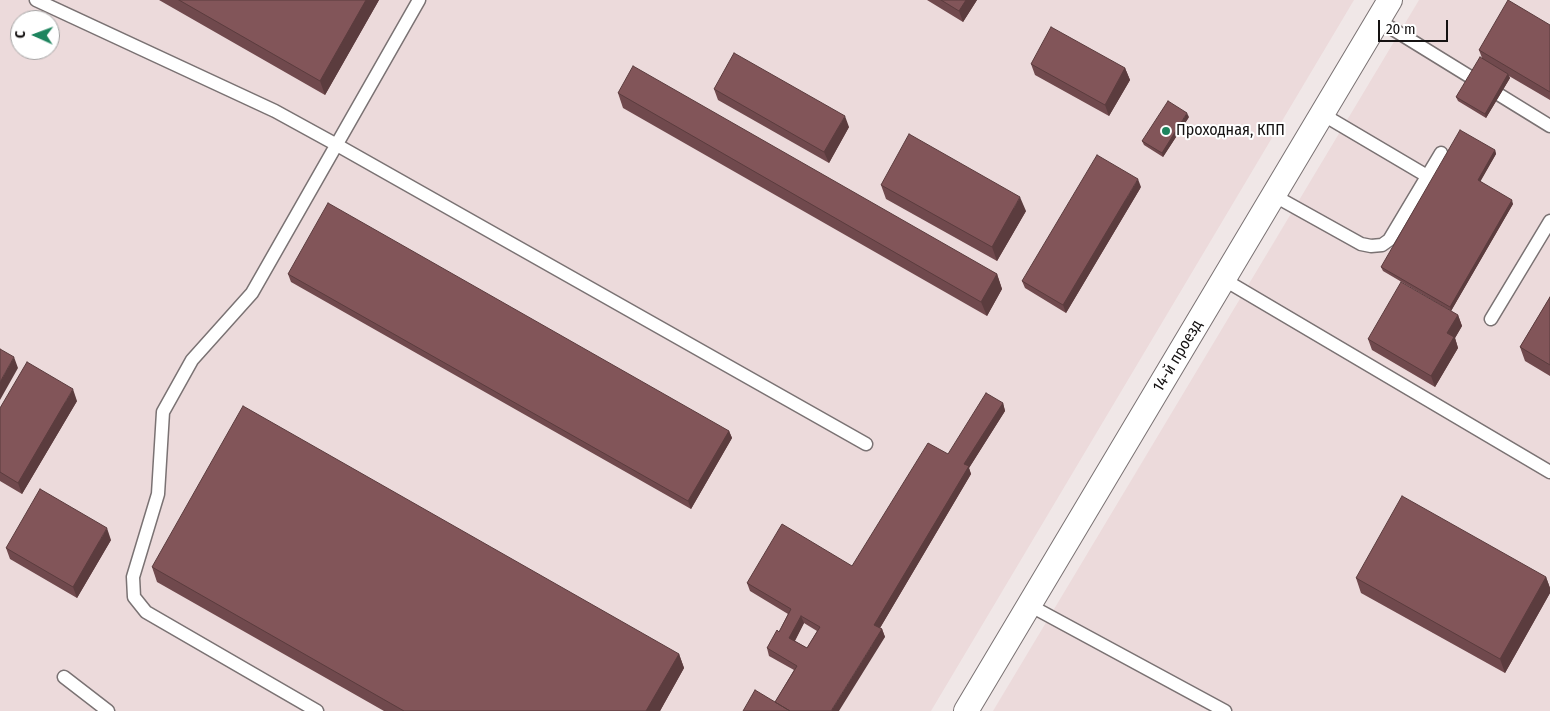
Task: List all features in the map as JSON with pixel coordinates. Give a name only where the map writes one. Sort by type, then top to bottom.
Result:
[{"type":"street","name":"14-й проезд","points":[[966,711],[1384,10]]},
{"type":"lane","points":[[36,0],[275,111],[337,144],[866,444]]},
{"type":"lane","points":[[317,711],[146,612],[134,597],[133,577],[158,494],[164,412],[192,360],[252,293],[419,0]]},
{"type":"lane","points":[[1384,10],[1550,126]]},
{"type":"lane","points":[[1322,114],[1427,176]]},
{"type":"lane","points":[[1273,195],[1361,244],[1371,246],[1382,245],[1390,240],[1441,152]]},
{"type":"lane","points":[[1492,319],[1550,221]]},
{"type":"lane","points":[[1224,280],[1550,472]]},
{"type":"lane","points":[[1029,605],[1225,711]]},
{"type":"lane","points":[[64,678],[108,711]]},
{"type":"shaded area","points":[[0,0],[1354,0],[931,711],[0,711]]},
{"type":"shaded area","points":[[1419,0],[1550,0],[1550,711],[993,711]]},
{"type":"building","points":[[179,0],[366,0],[320,81]]},
{"type":"building","points":[[941,0],[966,0],[959,11]]},
{"type":"building","points":[[1508,0],[1550,25],[1550,92],[1479,50]]},
{"type":"building","points":[[1051,27],[1125,68],[1105,105],[1031,64]]},
{"type":"building","points":[[734,53],[845,116],[824,152],[714,89]]},
{"type":"building","points":[[1480,57],[1508,74],[1485,114],[1456,97]]},
{"type":"building","points":[[633,66],[997,274],[981,302],[618,93]]},
{"type":"building","name":"Проходная, КПП","points":[[1168,101],[1187,113],[1162,153],[1142,141]]},
{"type":"building","points":[[1460,130],[1495,150],[1478,180],[1512,200],[1450,307],[1381,267]]},
{"type":"building","points":[[909,134],[1020,197],[992,247],[881,185]]},
{"type":"building","points":[[1097,155],[1138,179],[1063,305],[1022,281]]},
{"type":"building","points":[[328,203],[729,431],[688,501],[288,274]]},
{"type":"building","points":[[1401,282],[1458,315],[1447,333],[1454,337],[1431,376],[1368,339]]},
{"type":"building","points":[[1550,297],[1550,365],[1520,347]]},
{"type":"building","points":[[0,349],[14,357],[0,382]]},
{"type":"building","points":[[27,362],[73,389],[18,483],[0,472],[0,408]]},
{"type":"building","points":[[986,393],[1003,403],[964,464],[969,466],[874,625],[882,629],[831,711],[790,711],[775,702],[797,666],[767,648],[777,630],[779,632],[791,609],[747,583],[782,524],[852,566],[928,443],[948,454]],"holes":[[[801,616],[820,627],[807,648],[789,638]]]},
{"type":"building","points":[[243,406],[679,654],[646,711],[404,711],[152,567]]},
{"type":"building","points":[[40,489],[107,528],[73,587],[6,548]]},
{"type":"building","points":[[1402,496],[1546,577],[1500,659],[1356,578]]},
{"type":"building","points":[[755,690],[790,711],[743,711]]},
{"type":"place","name":"Проходная, КПП","points":[[1166,131]]}]
